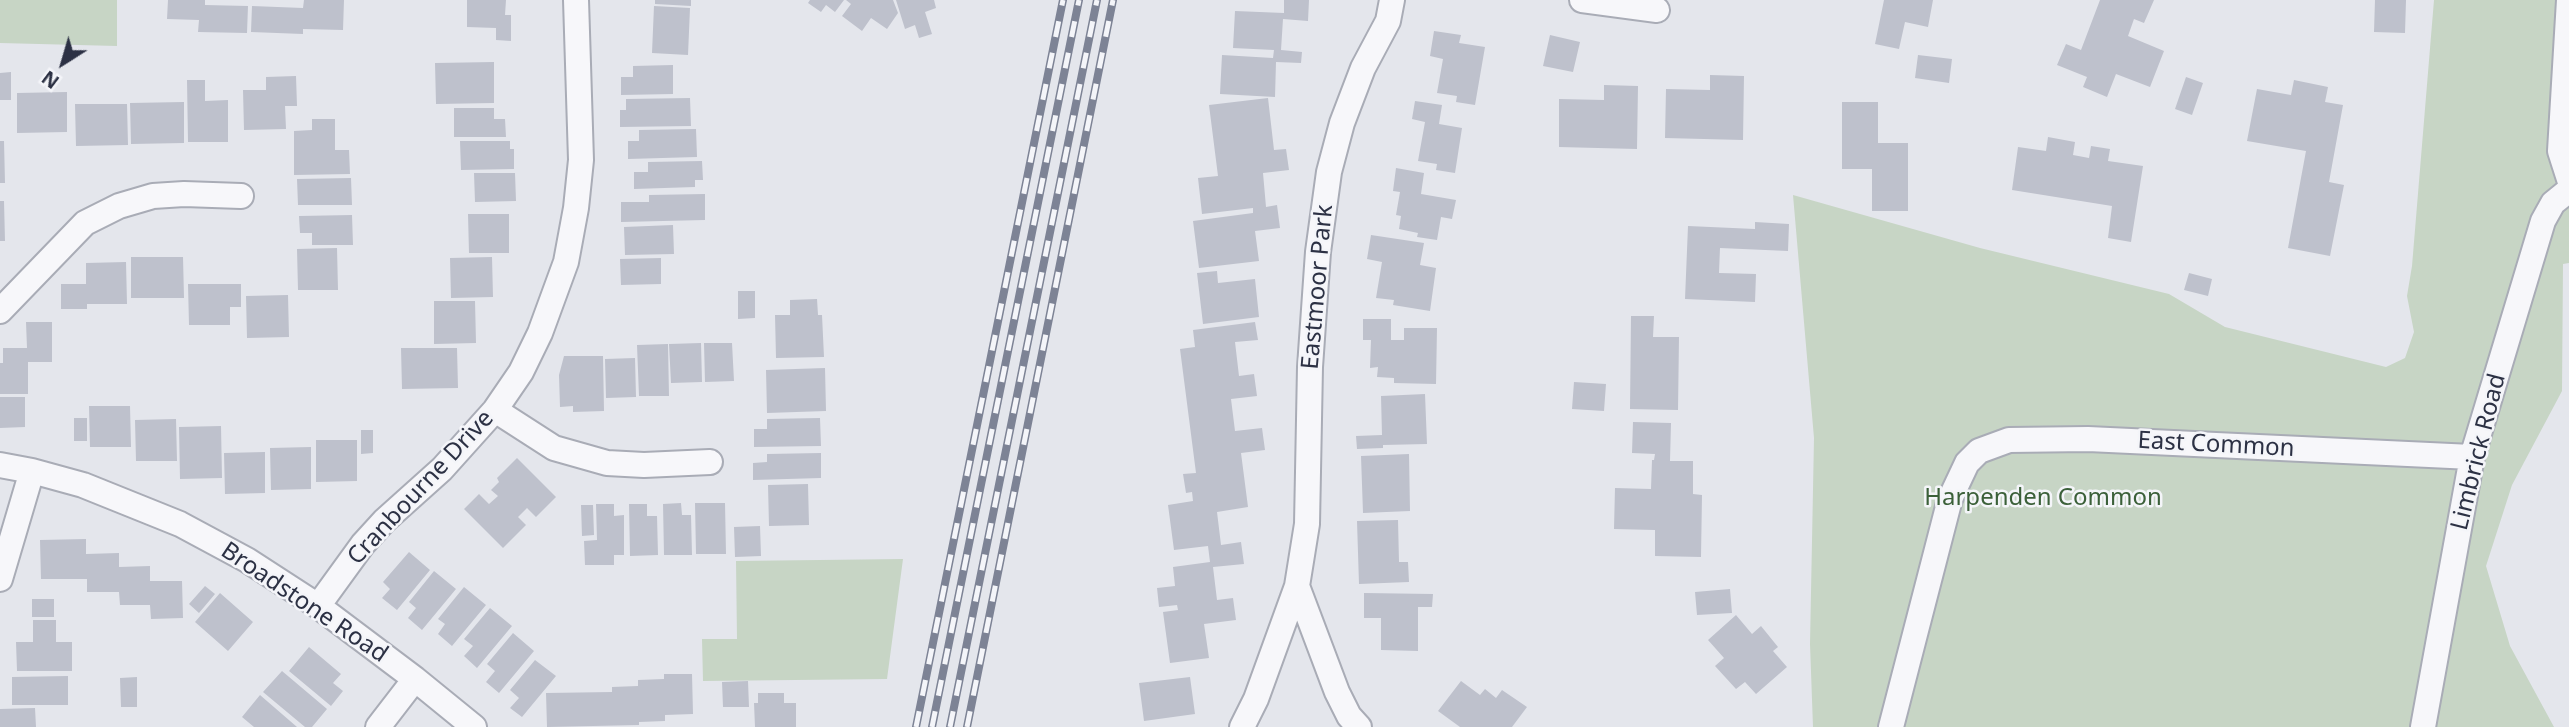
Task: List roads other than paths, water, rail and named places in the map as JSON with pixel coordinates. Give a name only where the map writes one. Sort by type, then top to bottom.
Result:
[{"type":"street","name":"Cranbourne Drive","points":[[318,606],[363,544],[384,521],[442,469],[495,410],[521,372],[540,334],[566,262],[582,160],[576,0]]},
{"type":"street","name":"Eastmoor Park","points":[[1242,727],[1256,699],[1297,586],[1307,524],[1310,367],[1318,252],[1329,172],[1363,68],[1388,21],[1392,0]]},
{"type":"street","points":[[1582,0],[1657,10]]},
{"type":"street","points":[[2569,0],[2560,151],[2569,178]]},
{"type":"street","name":"Limbrick Road","points":[[2423,727],[2472,457],[2543,221],[2553,203],[2569,190]]},
{"type":"street","points":[[0,311],[85,223],[119,206],[153,196],[241,196]]},
{"type":"street","points":[[495,410],[554,447],[588,459],[644,465],[710,462]]},
{"type":"street","name":"East Common","points":[[1891,727],[1950,499],[1967,463],[1979,451],[2009,440],[2061,439],[2472,457]]},
{"type":"street","name":"Broadstone Road","points":[[0,465],[83,485],[180,524],[247,560],[318,606],[474,727]]},
{"type":"street","points":[[0,579],[32,471]]},
{"type":"street","name":"Eastmoor Park","points":[[1297,586],[1337,692],[1349,716],[1359,727]]},
{"type":"street","points":[[378,727],[415,679]]},
{"type":"railway","points":[[916,727],[1063,0]]},
{"type":"railway","points":[[932,727],[1079,0]]},
{"type":"railway","points":[[950,727],[1097,0]]},
{"type":"railway","points":[[967,727],[1113,0]]},
{"type":"park label","name":"Harpenden Common","points":[[2043,498]]}]
